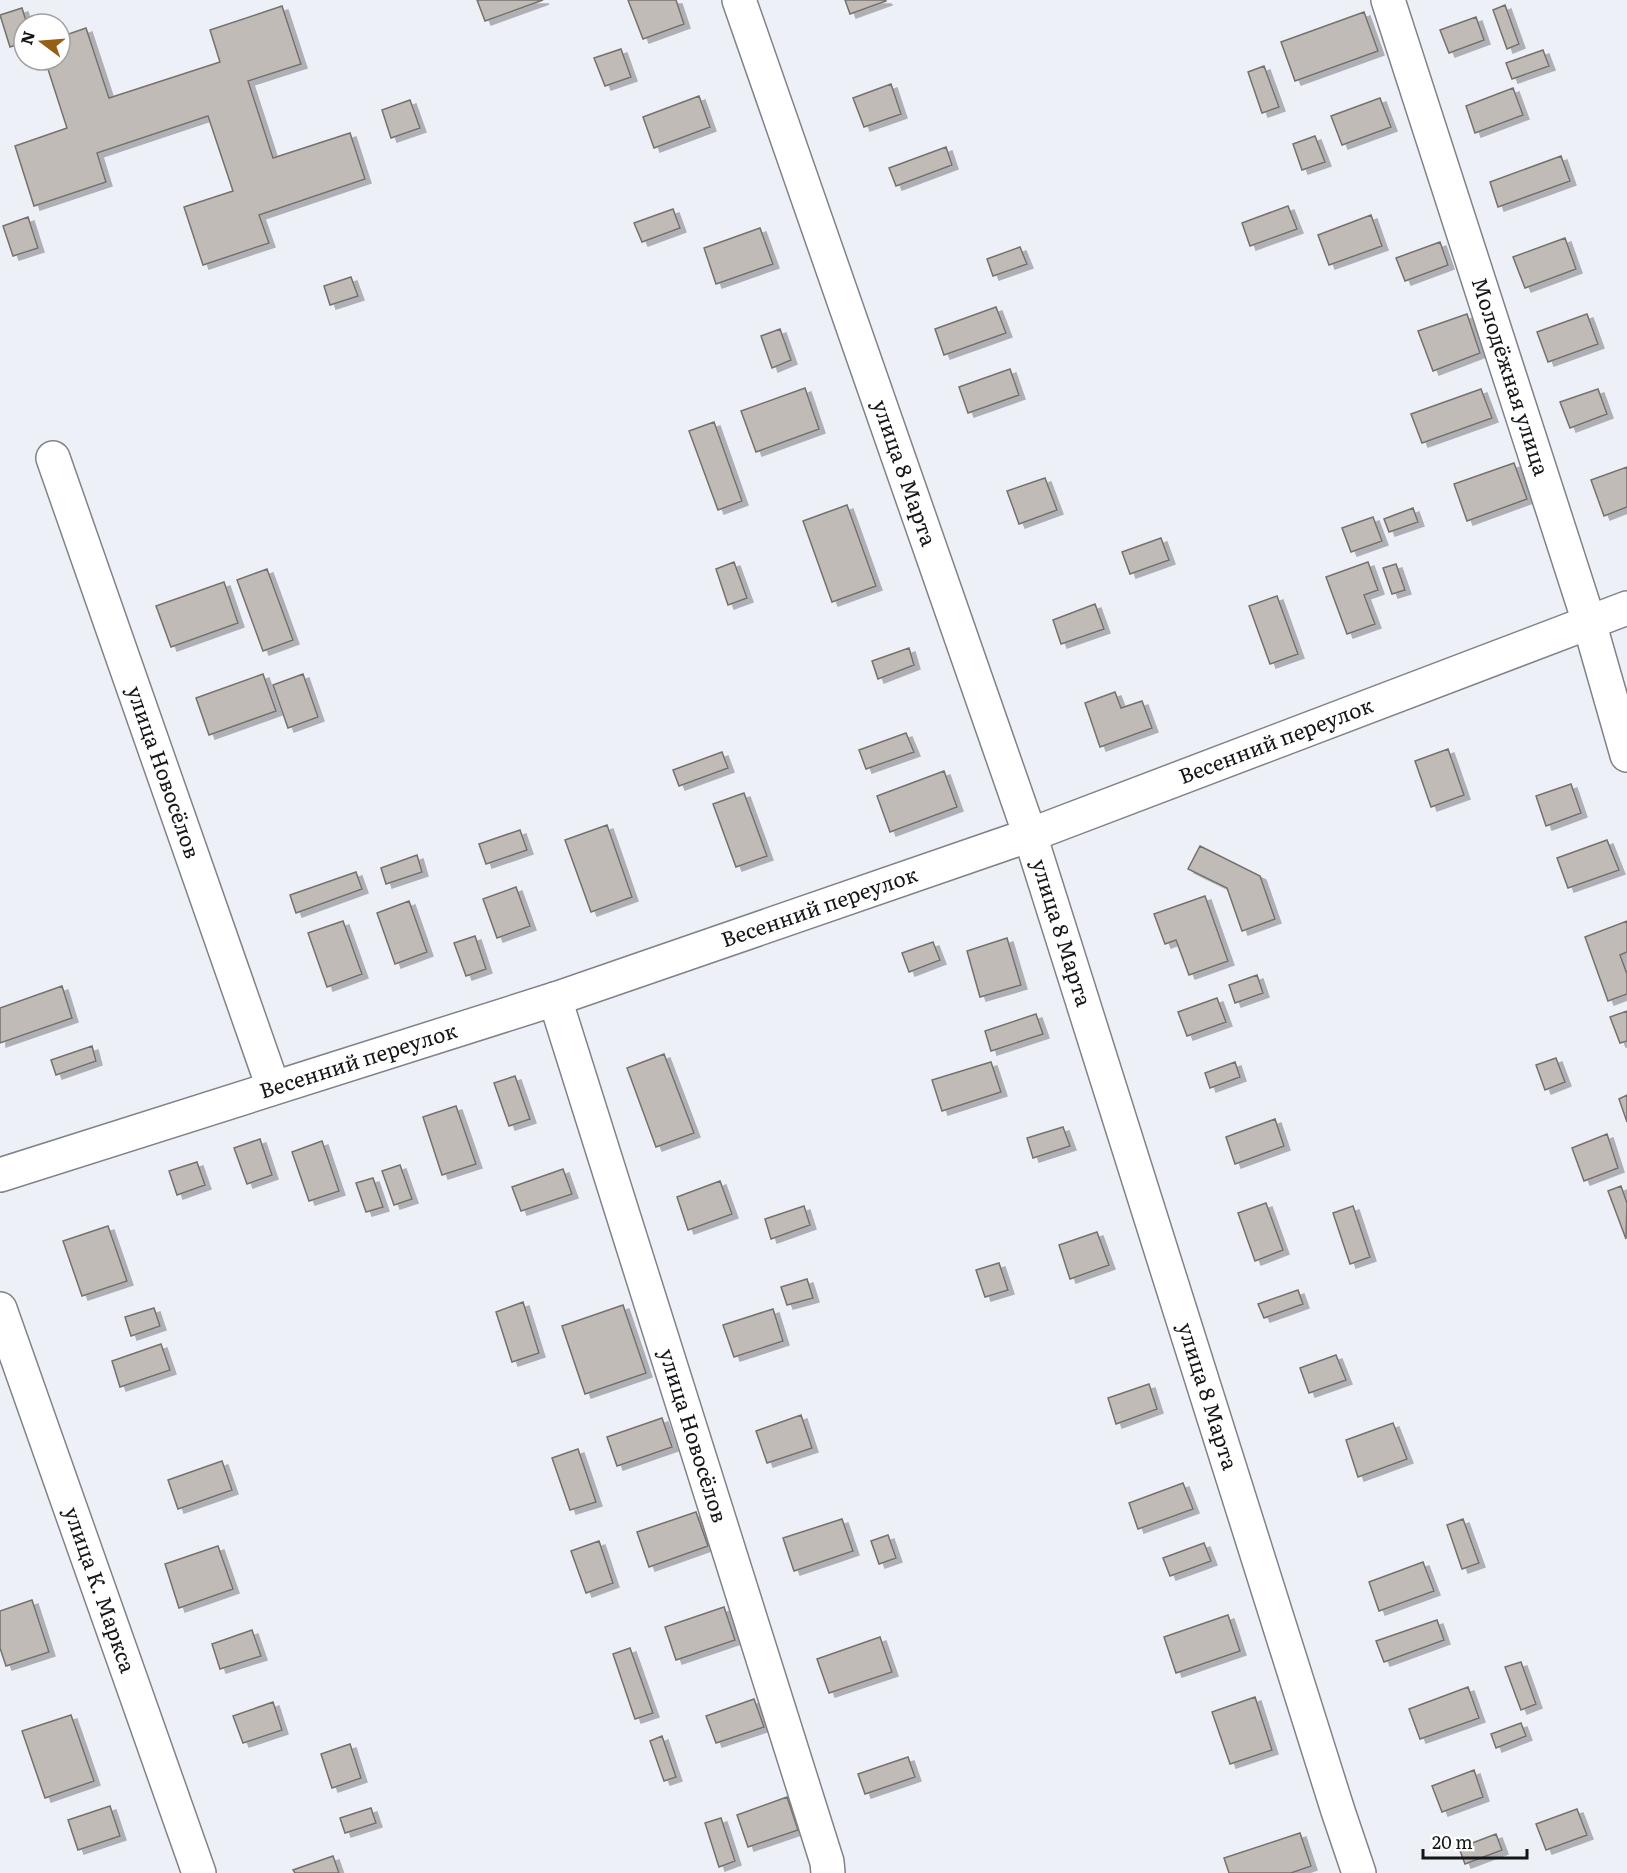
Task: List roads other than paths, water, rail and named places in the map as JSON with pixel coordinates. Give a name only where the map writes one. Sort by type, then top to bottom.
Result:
[{"type":"street","name":"улица 8 Марта","points":[[739,0],[1030,834],[1359,1873]]},
{"type":"street","name":"Молодёжная улица","points":[[1388,0],[1589,622],[1627,755]]},
{"type":"street","name":"улица Новосёлов","points":[[53,458],[273,1087]]},
{"type":"street","name":"Весенний переулок","points":[[0,1175],[555,999],[1030,834],[1627,608]]},
{"type":"street","name":"улица Новосёлов","points":[[555,999],[828,1862],[828,1873]]},
{"type":"street","name":"улица К. Маркса","points":[[0,1309],[199,1873]]}]
